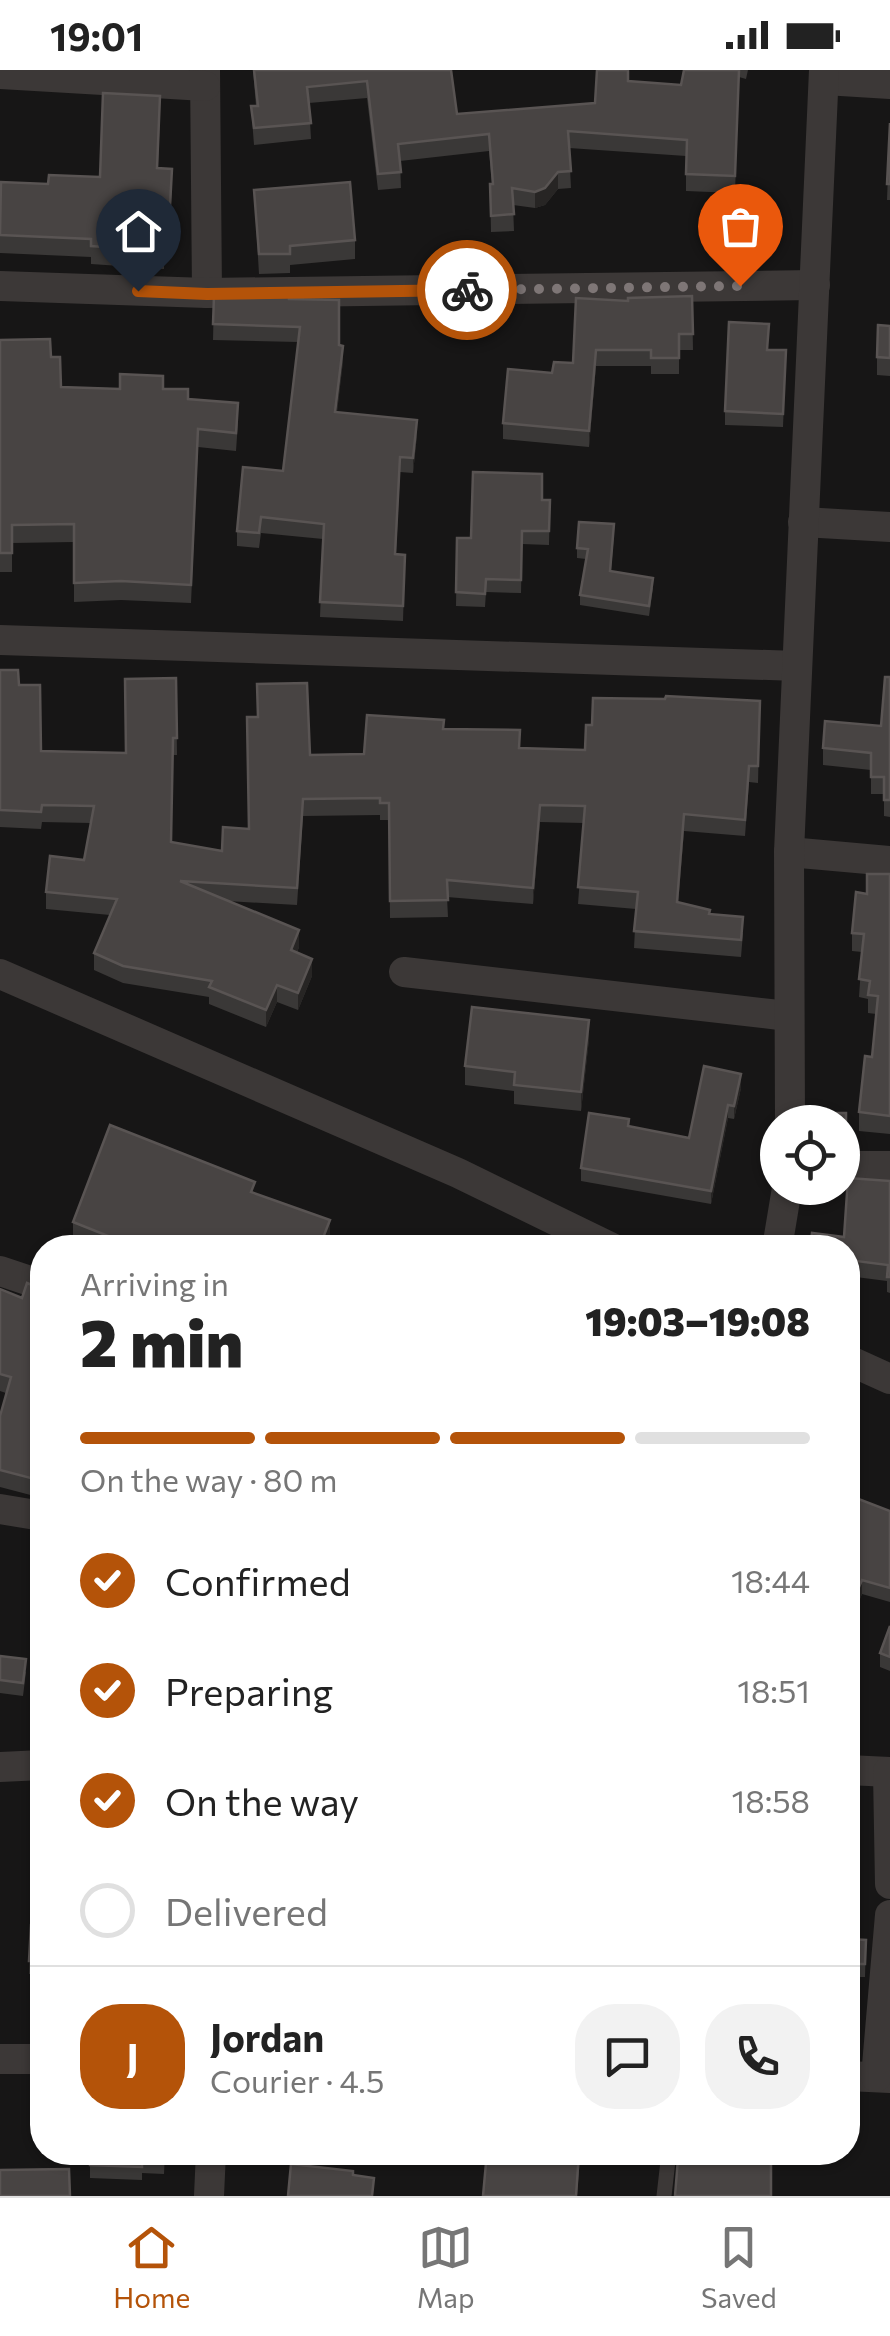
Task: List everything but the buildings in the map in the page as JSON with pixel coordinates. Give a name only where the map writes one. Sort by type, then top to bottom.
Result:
[{"type":"street","points":[[0,74],[205,78],[207,294]]},
{"type":"street","points":[[790,1105],[789,852],[825,75],[890,84]]},
{"type":"street","points":[[0,286],[207,294],[816,285]]},
{"type":"street","points":[[803,522],[890,527]]},
{"type":"street","points":[[0,640],[798,666]]},
{"type":"street","points":[[789,852],[890,861]]},
{"type":"street","points":[[404,972],[788,1016]]},
{"type":"street","points":[[0,974],[458,1173],[585,1235]]},
{"type":"street","points":[[860,1166],[890,1166]]},
{"type":"street","points":[[779,1235],[784,1205]]},
{"type":"street","points":[[0,1272],[30,1281]]},
{"type":"street","points":[[860,1366],[890,1380]]},
{"type":"street","points":[[0,1508],[30,1514]]},
{"type":"street","points":[[0,1767],[30,1766]]},
{"type":"street","points":[[860,1771],[889,1772],[890,1884]]},
{"type":"street","points":[[871,2077],[890,1915]]},
{"type":"street","points":[[0,2058],[30,2059]]},
{"type":"street","points":[[208,2196],[211,2165]]},
{"type":"lane","points":[[664,2196],[668,2165]]},
{"type":"way so far","points":[[467,290],[740,286]]},
{"type":"route","points":[[138,291],[207,294],[467,290]]}]
